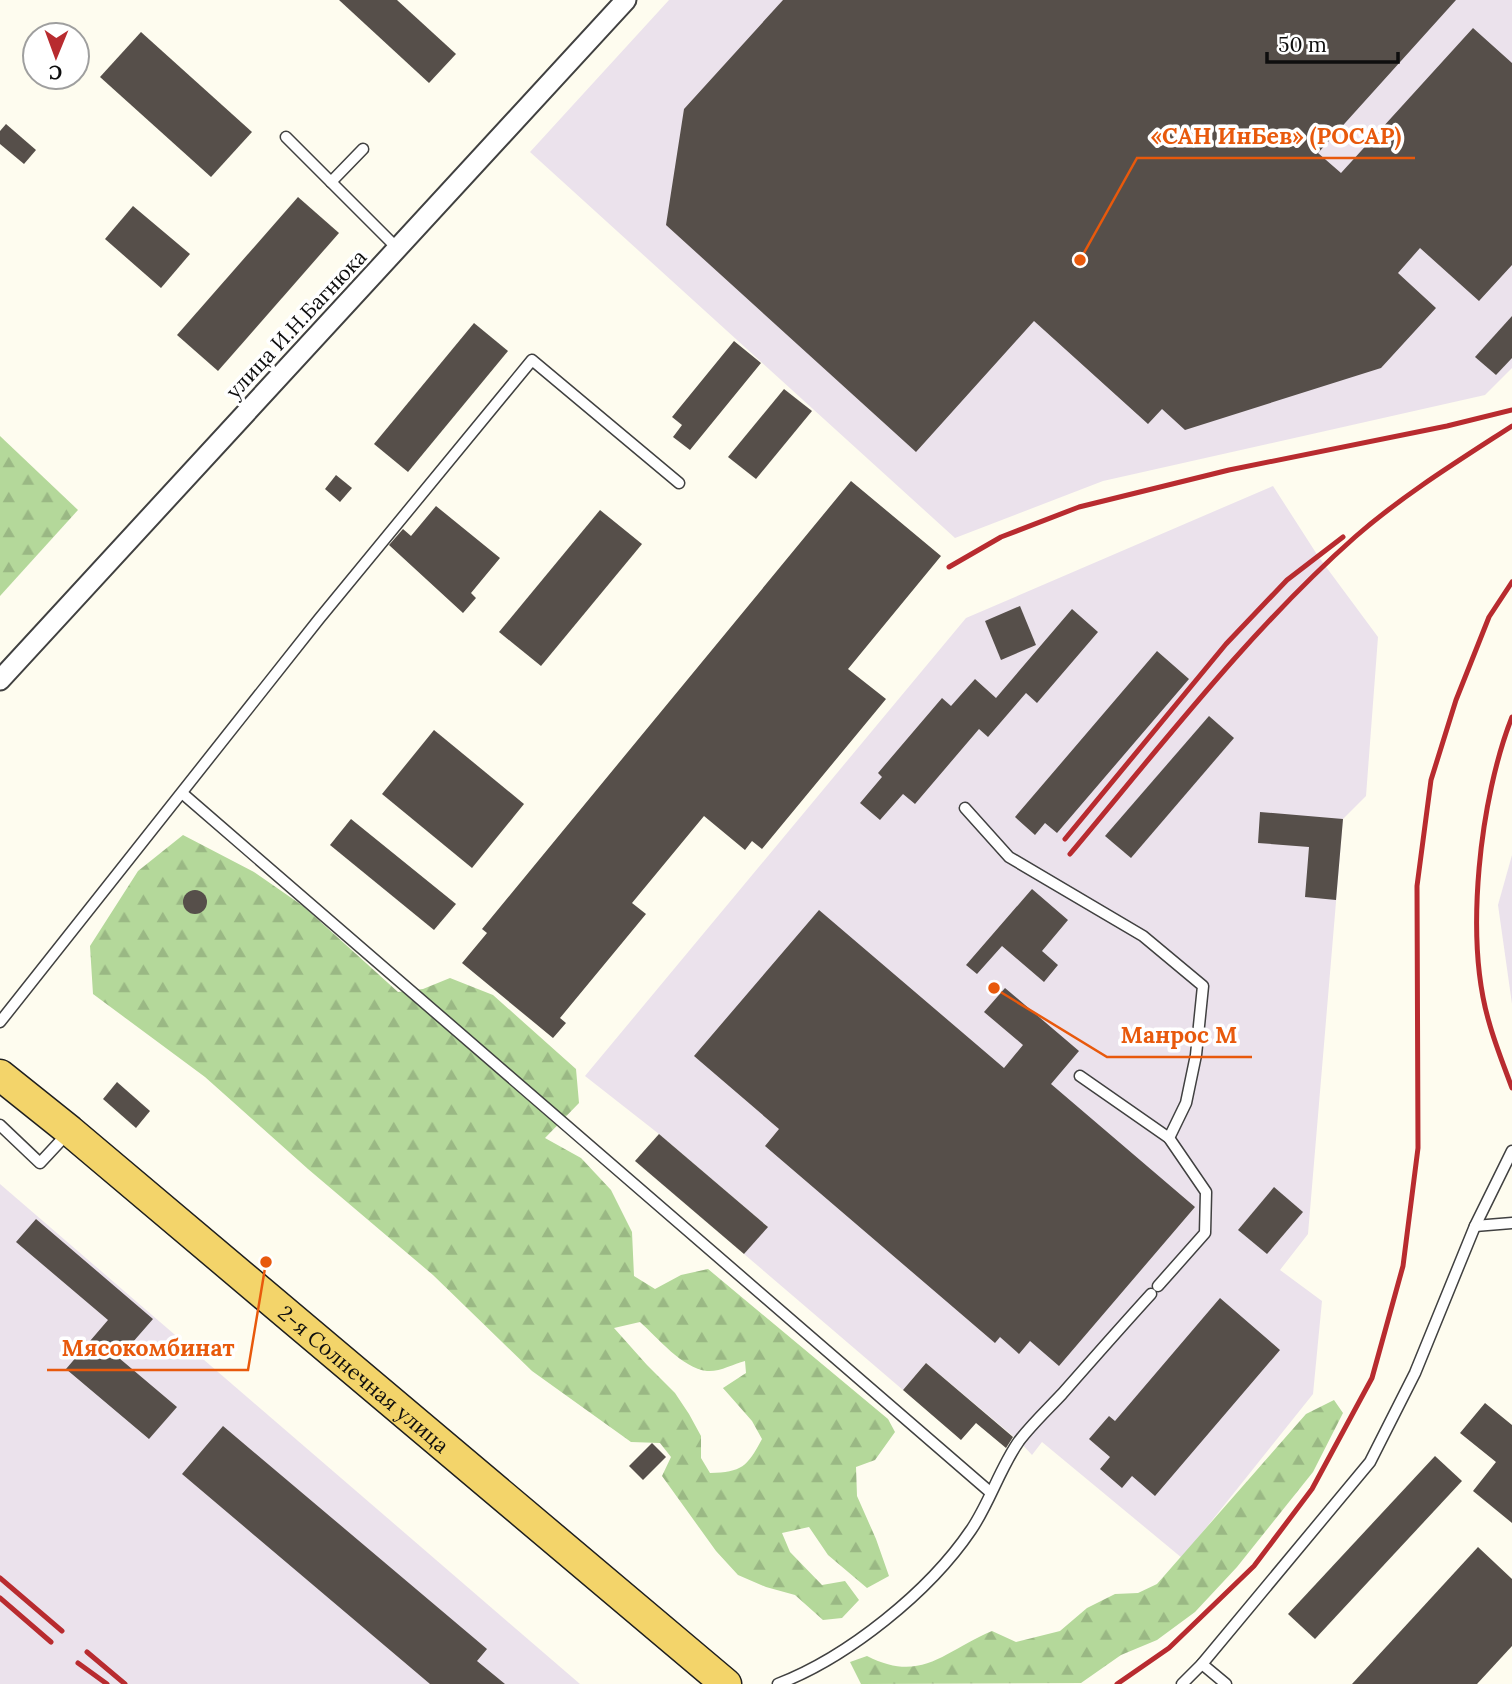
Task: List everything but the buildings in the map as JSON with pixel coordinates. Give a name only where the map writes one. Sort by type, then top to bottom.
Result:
[{"type":"main road","name":"2-я Солнечная улица","points":[[0,1075],[726,1684]]},
{"type":"street","name":"улица И.Н.Багнюка","points":[[0,680],[626,0]]},
{"type":"lane","points":[[286,137],[396,247]]},
{"type":"lane","points":[[331,182],[363,149]]},
{"type":"lane","points":[[0,1022],[328,608],[532,360],[679,484]]},
{"type":"lane","points":[[182,793],[990,1492]]},
{"type":"lane","points":[[965,808],[1009,857],[1143,936],[1203,986],[1196,1055],[1186,1103],[1169,1138]]},
{"type":"lane","points":[[778,1684],[796,1677],[860,1639],[914,1596],[949,1560],[973,1528],[1019,1441],[1205,1233],[1206,1192],[1169,1138],[1080,1076]]},
{"type":"lane","points":[[0,1125],[40,1163],[70,1131]]},
{"type":"lane","points":[[1182,1684],[1202,1664],[1370,1462],[1415,1373],[1475,1226],[1512,1151]]},
{"type":"lane","points":[[1475,1226],[1512,1223]]},
{"type":"lane","points":[[1202,1664],[1226,1684]]},
{"type":"shaded area","points":[[669,0],[1512,0],[1512,368],[1485,395],[1103,481],[955,538],[530,152]]},
{"type":"shaded area","points":[[1273,486],[1318,556],[1378,637],[1366,796],[1343,819],[1308,1234],[1280,1270],[1322,1301],[1313,1394],[1182,1558],[1042,1442],[1032,1455],[926,1363],[903,1390],[744,1254],[767,1226],[659,1134],[585,1076],[966,618]]},
{"type":"shaded area","points":[[1512,855],[1512,1004],[1498,905]]},
{"type":"shaded area","points":[[0,1184],[580,1684],[0,1684]]},
{"type":"green space","points":[[0,436],[78,510],[0,596]]},
{"type":"green space","points":[[183,835],[254,872],[303,906],[398,992],[423,989],[450,978],[493,995],[576,1069],[579,1103],[545,1138],[581,1158],[611,1190],[632,1232],[634,1276],[655,1289],[681,1275],[708,1269],[888,1419],[895,1432],[875,1460],[856,1467],[857,1496],[889,1576],[867,1588],[828,1555],[809,1527],[782,1533],[790,1552],[822,1585],[845,1581],[859,1600],[842,1618],[823,1620],[795,1595],[738,1575],[716,1551],[662,1476],[671,1457],[660,1443],[631,1442],[532,1371],[433,1275],[205,1077],[93,994],[90,946],[138,871]],"holes":[[[640,1322],[680,1358],[698,1369],[717,1370],[745,1361],[746,1373],[723,1388],[752,1421],[762,1439],[742,1466],[730,1471],[710,1473],[701,1458],[701,1436],[689,1414],[675,1393],[614,1328]]]},
{"type":"green space","points":[[1334,1400],[1343,1413],[1313,1472],[1237,1567],[1195,1612],[1157,1640],[1121,1655],[1081,1683],[861,1684],[850,1662],[867,1656],[886,1664],[918,1666],[932,1662],[992,1631],[1016,1642],[1060,1631],[1087,1608],[1115,1594],[1138,1593],[1157,1584],[1306,1414]]},
{"type":"railway","points":[[949,567],[1001,537],[1079,507],[1229,470],[1447,426],[1512,410]]},
{"type":"railway","points":[[1070,854],[1242,650],[1316,573],[1392,507],[1512,426]]},
{"type":"railway","points":[[1065,839],[1226,644],[1287,580],[1343,537]]},
{"type":"railway","points":[[1117,1684],[1169,1648],[1254,1566],[1312,1489],[1372,1378],[1403,1266],[1418,1148],[1417,886],[1431,780],[1456,700],[1489,617],[1512,582]]},
{"type":"railway","points":[[1512,717],[1491,787],[1479,868],[1477,910],[1481,988],[1491,1030],[1512,1088]]},
{"type":"railway","points":[[0,1578],[62,1631]]},
{"type":"railway","points":[[0,1598],[51,1642]]},
{"type":"railway","points":[[87,1652],[125,1684]]},
{"type":"railway","points":[[78,1663],[107,1684]]},
{"type":"place","name":"«САН ИнБев» (РОСАР)","points":[[1080,260]]},
{"type":"place","name":"Манрос М","points":[[994,988]]},
{"type":"place","name":"Мясокомбинат","points":[[266,1262]]}]
